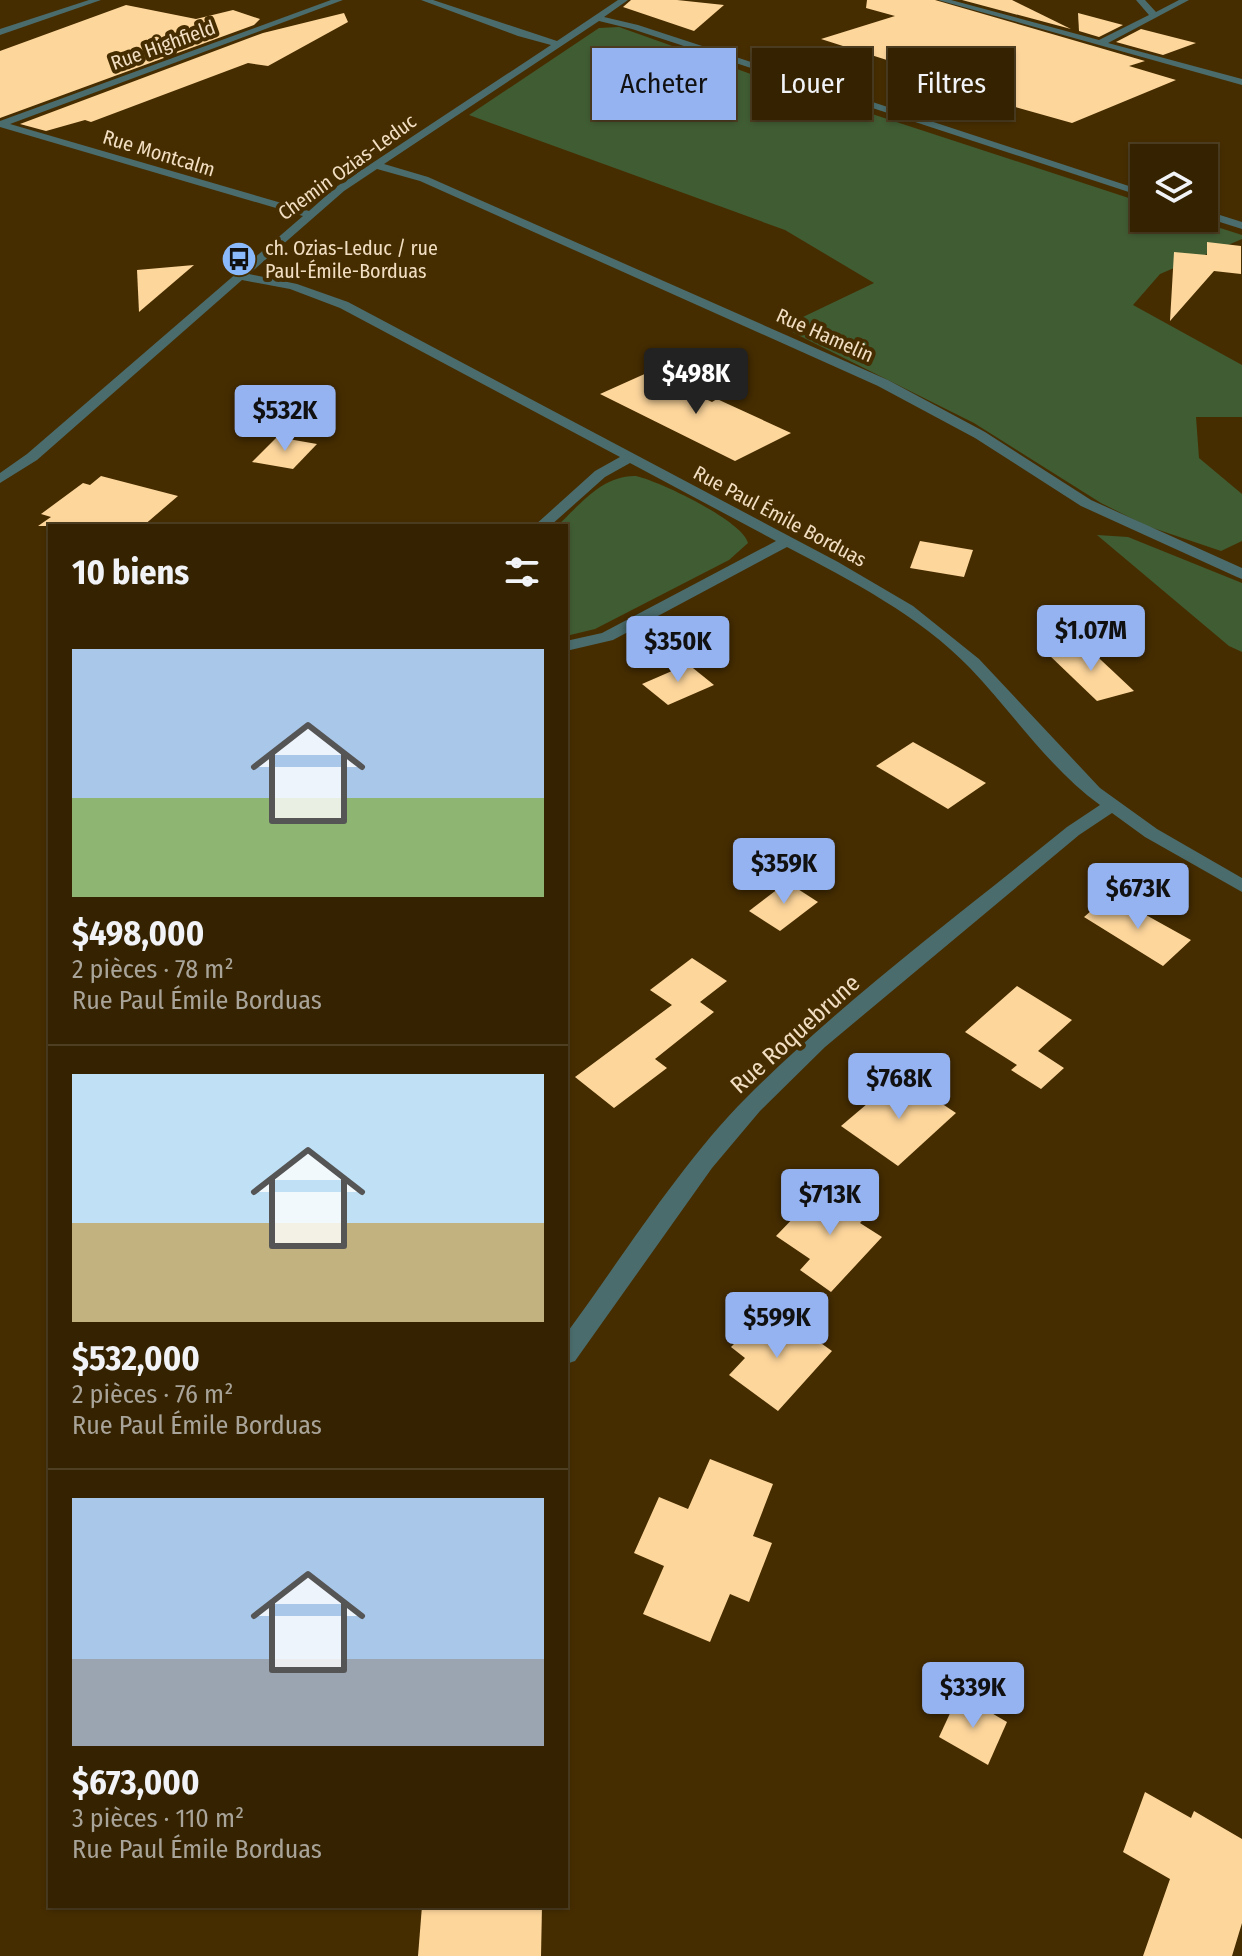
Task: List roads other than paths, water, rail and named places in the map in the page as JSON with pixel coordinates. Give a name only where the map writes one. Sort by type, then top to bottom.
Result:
[{"type":"street","points":[[0,32],[97,0]]},
{"type":"street","name":"Rue Highfield","points":[[0,124],[339,0]]},
{"type":"street","points":[[425,0],[559,44]]},
{"type":"street","name":"Chemin Ozias-Leduc","points":[[0,479],[32,457],[309,214],[375,165],[624,0]]},
{"type":"street","points":[[942,0],[1242,82]]},
{"type":"street","points":[[1140,0],[1155,16]]},
{"type":"street","points":[[1100,43],[1185,0]]},
{"type":"street","points":[[50,5],[66,10]]},
{"type":"street","points":[[598,18],[635,27],[1130,189]]},
{"type":"street","name":"Rue Montcalm","points":[[0,124],[309,214]]},
{"type":"street","name":"Rue Hamelin","points":[[375,165],[424,179],[851,368],[980,435],[1086,503],[1242,574]]},
{"type":"street","points":[[1218,218],[1242,226]]},
{"type":"street","name":"Rue Paul Émile Borduas","points":[[239,276],[279,282],[331,299],[787,541],[888,598],[942,634],[973,662],[1068,767],[1112,805],[1242,886]]},
{"type":"street","points":[[543,524],[600,474],[629,458]]},
{"type":"street","points":[[568,646],[607,637],[787,541]]},
{"type":"street","name":"Rue Roquebrune","points":[[568,1350],[696,1172],[752,1105],[818,1042],[1073,831],[1112,805]]},
{"type":"place","name":"ch. Ozias-Leduc / rue Paul-Émile-Borduas","points":[[239,259]]}]
